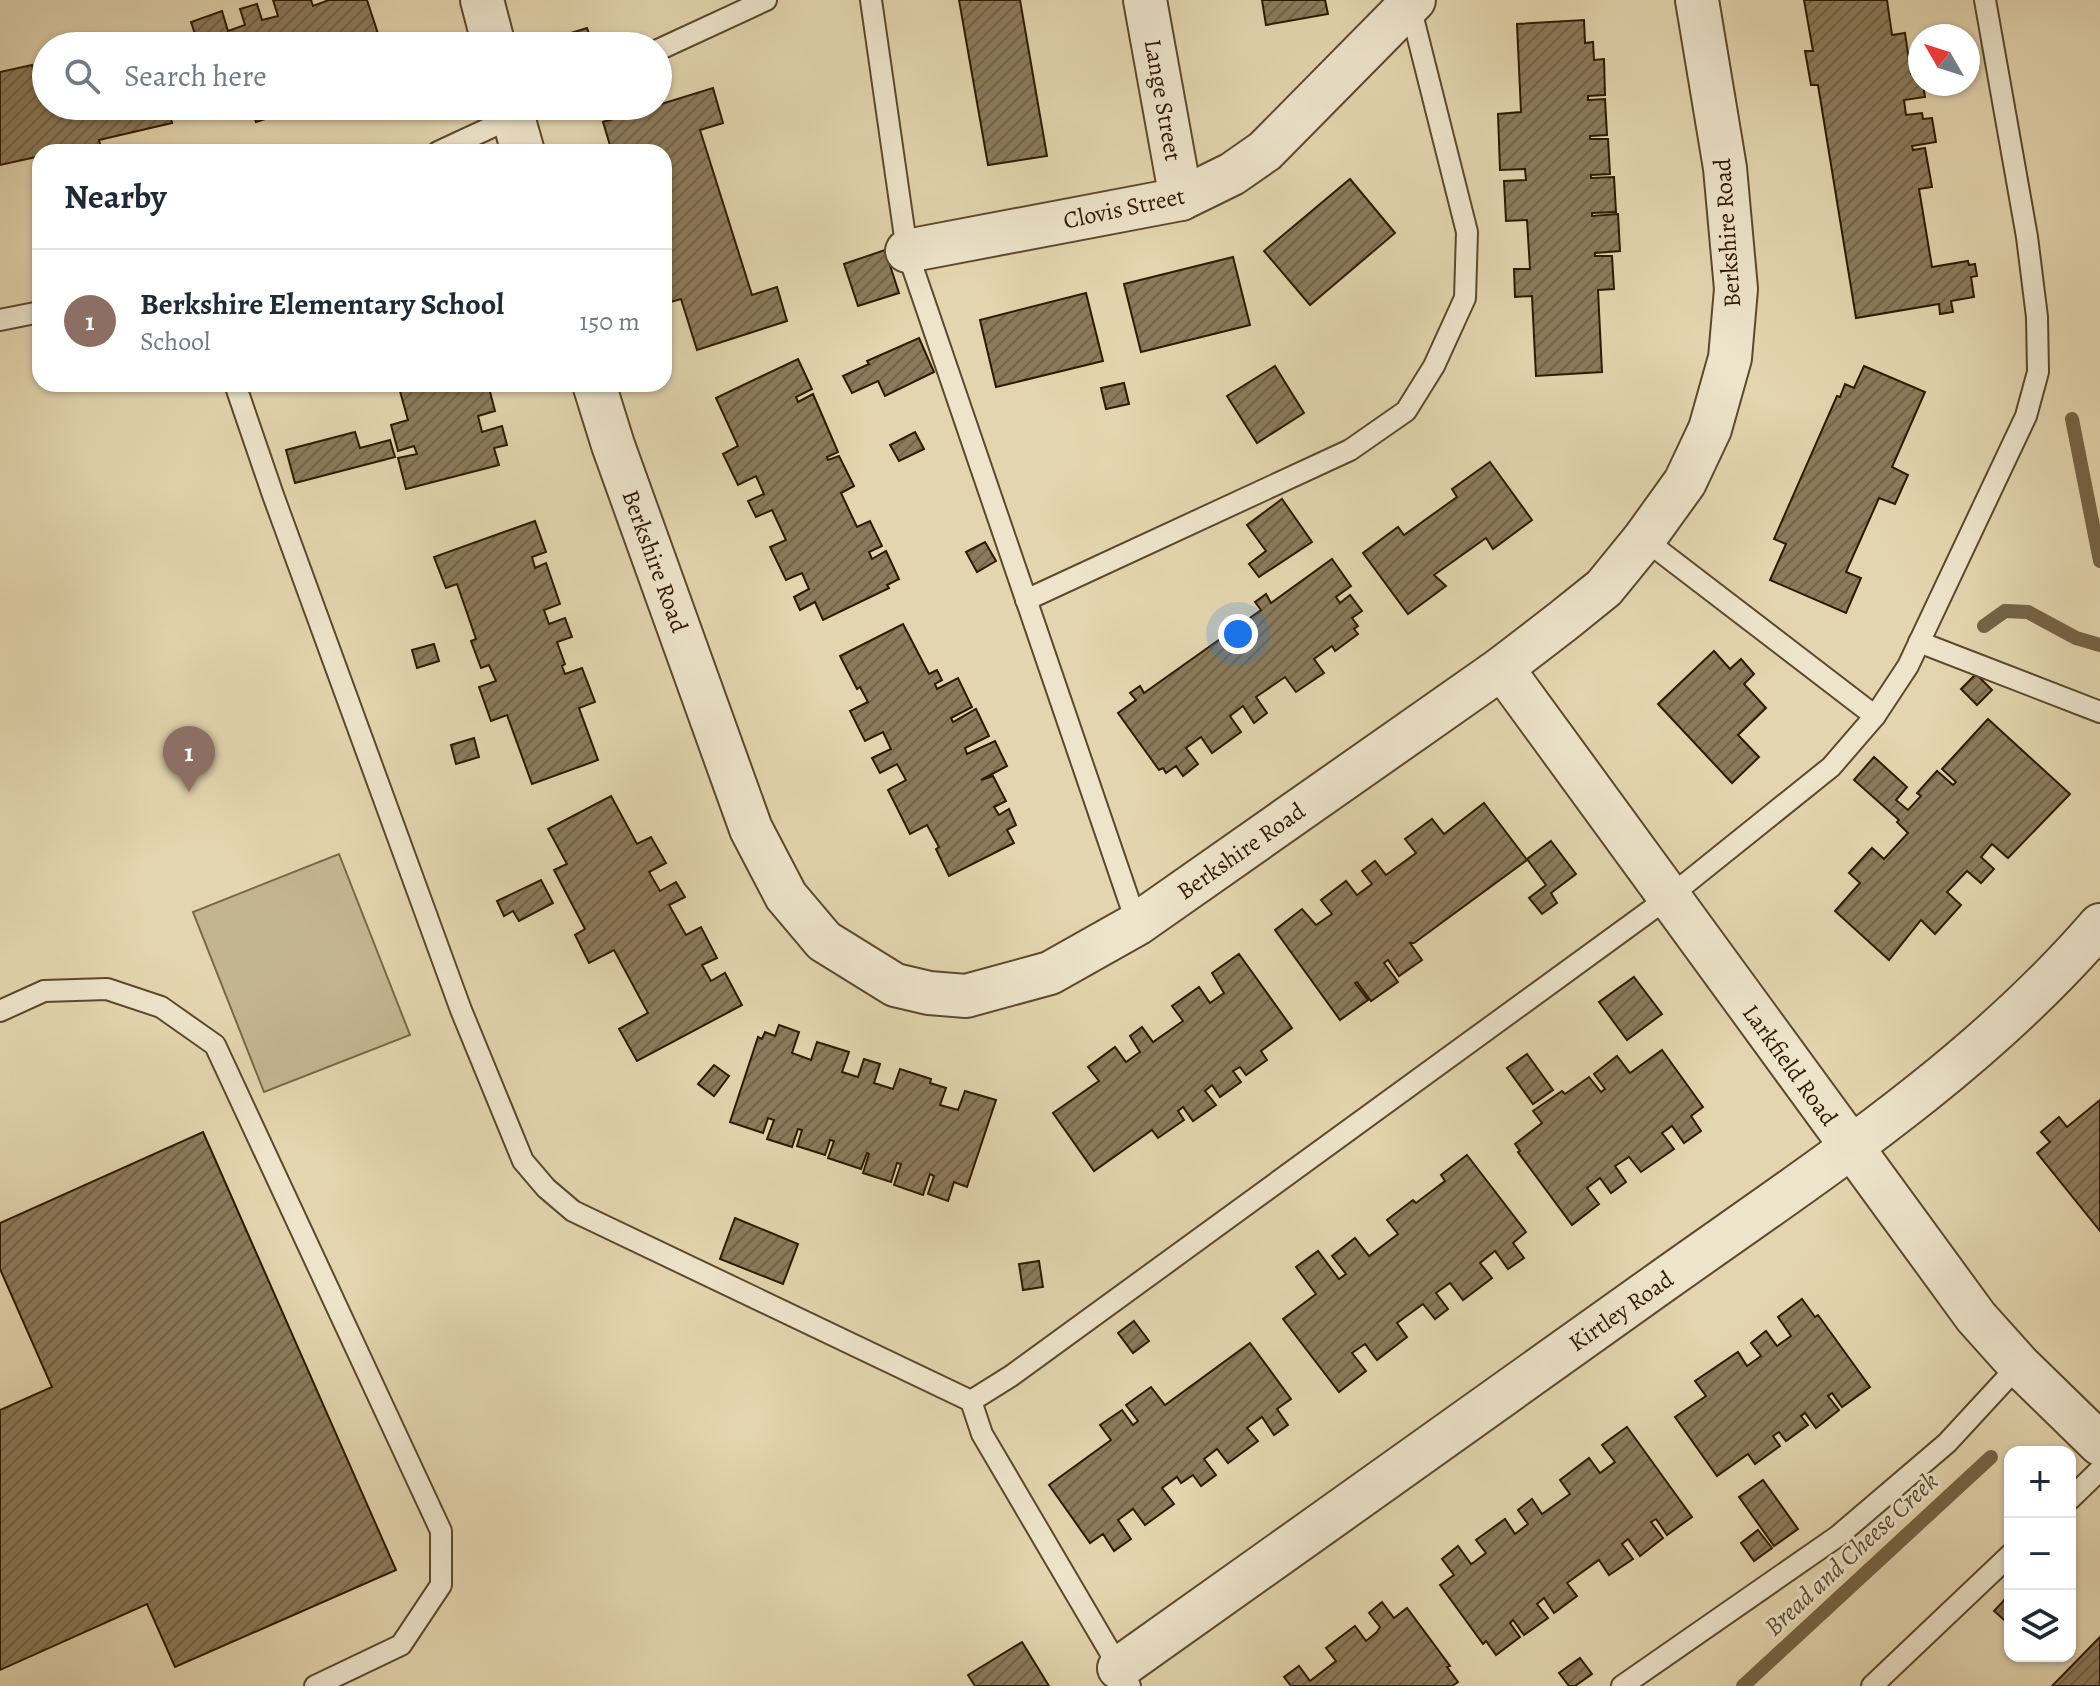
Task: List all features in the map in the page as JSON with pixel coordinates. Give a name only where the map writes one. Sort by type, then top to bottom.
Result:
[{"type":"street","points":[[482,0],[490,32]]},
{"type":"street","name":"Lange Street","points":[[1145,0],[1181,199]]},
{"type":"street","name":"Berkshire Road","points":[[596,392],[751,829],[786,896],[824,941],[895,985],[929,993],[966,996],[1050,973],[1137,924],[1502,668],[1604,588],[1685,482],[1710,429],[1730,358],[1736,289],[1725,168],[1697,0]]},
{"type":"street","name":"Clovis Street","points":[[907,251],[1181,199],[1232,174],[1265,151],[1410,2]]},
{"type":"street","name":"Larkfield Road","points":[[1502,668],[1976,1317],[2019,1365],[2100,1444]]},
{"type":"street","name":"Kirtley Road","points":[[1124,1677],[1851,1148],[1976,1048],[2070,959],[2100,925]]},
{"type":"lane","points":[[672,44],[766,0]]},
{"type":"lane","points":[[871,0],[907,251],[1137,924]]},
{"type":"lane","points":[[971,1401],[1011,1376],[1669,897],[1831,767],[1875,716],[1908,666],[2026,416],[2038,372],[2037,317],[2027,237],[1985,0]]},
{"type":"lane","points":[[1026,600],[1350,450],[1406,411],[1434,366],[1465,298],[1467,232],[1410,2]]},
{"type":"lane","points":[[459,144],[521,120]]},
{"type":"lane","points":[[0,320],[32,314]]},
{"type":"lane","points":[[238,392],[461,1010],[523,1161],[546,1188],[573,1211],[971,1401],[982,1434],[1124,1677]]},
{"type":"lane","points":[[1644,539],[1875,716]]},
{"type":"lane","points":[[1919,642],[2100,712]]},
{"type":"lane","points":[[0,1011],[44,991],[107,989],[161,1007],[215,1045],[441,1531],[441,1585],[401,1645],[315,1686]]},
{"type":"lane","points":[[1622,1686],[1838,1536],[1947,1443],[2019,1365]]},
{"type":"lane","points":[[2076,1493],[2100,1470]]},
{"type":"lane","points":[[1872,1686],[2004,1561]]},
{"type":"shaded area","points":[[339,854],[410,1035],[264,1092],[193,912]]},
{"type":"building","points":[[273,0],[311,0],[313,6],[329,0],[367,0],[377,32],[194,32],[191,22],[222,11],[228,31],[245,25],[240,9],[257,4],[262,20],[278,16]]},
{"type":"building","points":[[959,0],[1020,0],[1047,156],[988,165]]},
{"type":"building","points":[[1262,0],[1325,0],[1328,14],[1266,25]]},
{"type":"building","points":[[1804,0],[1887,0],[1892,35],[1905,33],[1908,96],[1925,96],[1904,100],[1906,115],[1922,113],[1923,119],[1932,118],[1936,142],[1912,146],[1913,150],[1925,148],[1932,187],[1919,189],[1932,267],[1968,261],[1969,265],[1975,264],[1977,276],[1971,277],[1974,297],[1951,301],[1953,312],[1940,314],[1939,304],[1856,318],[1818,85],[1811,85],[1805,51],[1813,51]]},
{"type":"building","points":[[1584,20],[1585,43],[1593,42],[1594,60],[1604,59],[1605,95],[1588,96],[1588,100],[1605,99],[1607,135],[1590,136],[1590,139],[1608,139],[1610,174],[1591,175],[1591,178],[1614,177],[1616,212],[1592,213],[1592,216],[1618,214],[1620,251],[1595,253],[1595,256],[1612,256],[1614,289],[1598,290],[1602,372],[1536,376],[1532,296],[1515,297],[1514,269],[1530,269],[1527,220],[1506,221],[1504,181],[1526,180],[1525,169],[1500,170],[1498,114],[1521,112],[1517,24]]},
{"type":"building","points":[[32,65],[32,120],[171,120],[172,123],[99,140],[100,144],[32,144],[32,158],[0,165],[0,72]]},
{"type":"building","points":[[713,88],[723,123],[700,130],[752,295],[777,287],[787,321],[697,350],[681,299],[672,302],[672,144],[610,144],[603,122],[672,120],[672,101]]},
{"type":"building","points":[[1350,179],[1395,233],[1310,305],[1264,251]]},
{"type":"building","points":[[885,250],[899,293],[858,306],[844,264]]},
{"type":"building","points":[[1233,257],[1250,325],[1141,352],[1124,284]]},
{"type":"building","points":[[1086,293],[1103,361],[996,387],[980,320]]},
{"type":"building","points":[[919,338],[934,372],[885,396],[878,381],[852,393],[843,376],[869,364],[867,361]]},
{"type":"building","points":[[798,359],[812,389],[796,397],[798,402],[813,394],[838,452],[827,457],[828,460],[839,456],[854,486],[841,493],[857,527],[870,521],[882,546],[869,552],[872,559],[886,551],[899,579],[887,585],[889,588],[823,620],[815,602],[800,610],[794,597],[809,589],[802,573],[786,580],[770,547],[786,540],[772,510],[756,517],[748,501],[764,494],[756,476],[738,485],[723,454],[738,446],[716,398]]},
{"type":"building","points":[[1275,366],[1304,413],[1257,443],[1227,396]]},
{"type":"building","points":[[1864,366],[1925,392],[1892,467],[1908,475],[1895,504],[1879,498],[1846,572],[1861,578],[1846,613],[1770,580],[1786,544],[1774,539],[1837,396],[1840,397],[1845,384],[1854,388]]},
{"type":"building","points":[[1124,383],[1129,404],[1106,409],[1101,388]]},
{"type":"building","points":[[400,392],[490,392],[495,411],[478,416],[482,432],[502,426],[507,445],[494,448],[499,465],[406,489],[398,458],[417,454],[414,446],[398,451],[391,425],[408,420]]},
{"type":"building","points":[[355,432],[360,448],[390,440],[395,457],[295,483],[286,450]]},
{"type":"building","points":[[915,432],[924,449],[899,461],[890,445]]},
{"type":"building","points":[[1490,462],[1532,520],[1493,549],[1486,538],[1434,575],[1446,586],[1408,614],[1363,553],[1398,527],[1404,535],[1457,497],[1452,489]]},
{"type":"building","points":[[1282,499],[1312,542],[1259,577],[1249,564],[1266,551],[1247,525]]},
{"type":"building","points":[[535,521],[546,552],[532,557],[535,568],[546,563],[560,604],[544,610],[549,624],[565,618],[572,637],[557,642],[565,664],[562,666],[565,674],[582,668],[595,702],[579,708],[598,760],[532,784],[507,715],[491,721],[479,687],[496,681],[489,665],[481,668],[471,641],[476,639],[457,584],[446,588],[434,557]]},
{"type":"building","points":[[985,542],[996,561],[977,572],[966,552]]},
{"type":"building","points":[[1332,559],[1351,586],[1336,597],[1340,603],[1350,595],[1362,611],[1352,618],[1358,626],[1354,629],[1358,634],[1335,651],[1332,646],[1314,659],[1324,673],[1296,692],[1285,677],[1256,697],[1267,713],[1254,723],[1243,706],[1230,716],[1241,732],[1212,753],[1201,737],[1186,748],[1198,764],[1183,776],[1176,766],[1166,773],[1163,768],[1159,770],[1118,713],[1136,700],[1130,693],[1140,686],[1144,693],[1261,610],[1255,602],[1266,594],[1271,603]]},
{"type":"building","points":[[903,624],[929,674],[937,670],[942,680],[935,684],[937,689],[958,678],[972,707],[951,718],[953,722],[976,709],[989,736],[965,748],[967,754],[995,741],[1007,766],[981,780],[993,776],[1006,801],[994,807],[999,815],[1009,809],[1016,825],[1007,830],[1014,843],[949,876],[927,825],[910,834],[888,790],[906,780],[897,764],[880,773],[872,758],[891,749],[883,732],[865,741],[850,711],[868,702],[860,687],[857,689],[840,656]]},
{"type":"building","points":[[434,644],[439,661],[417,668],[412,650]]},
{"type":"building","points":[[1714,651],[1730,669],[1741,659],[1754,674],[1744,684],[1766,708],[1738,735],[1759,757],[1732,783],[1658,704]]},
{"type":"building","points":[[1976,674],[1992,690],[1977,705],[1961,689]]},
{"type":"building","points":[[1988,719],[2070,794],[2008,858],[1992,844],[1981,857],[1994,869],[1981,883],[1967,871],[1947,892],[1961,905],[1935,934],[1921,920],[1889,960],[1835,911],[1860,883],[1849,873],[1872,848],[1884,859],[1908,833],[1897,822],[1899,820],[1854,780],[1874,757],[1907,787],[1896,800],[1908,810],[1921,796],[1917,793],[1937,771],[1953,785],[1956,782],[1942,769]]},
{"type":"building","points":[[474,738],[479,757],[456,764],[451,745]]},
{"type":"building","points":[[611,796],[637,844],[651,837],[666,863],[649,872],[660,891],[676,882],[685,897],[669,905],[686,935],[701,927],[717,958],[702,965],[711,981],[725,973],[742,1005],[637,1061],[619,1029],[648,1013],[614,950],[589,963],[575,935],[585,929],[554,870],[567,864],[548,829]]},
{"type":"building","points":[[1484,803],[1527,860],[1410,943],[1422,960],[1399,976],[1388,960],[1384,963],[1398,982],[1371,1001],[1355,983],[1368,1000],[1340,1020],[1275,930],[1302,909],[1316,925],[1332,914],[1321,900],[1346,881],[1357,895],[1372,884],[1362,871],[1375,861],[1386,875],[1416,853],[1405,839],[1432,819],[1444,834]]},
{"type":"building","points":[[1551,841],[1576,874],[1551,893],[1557,903],[1542,914],[1529,898],[1546,885],[1527,859]]},
{"type":"building","points":[[541,880],[553,903],[519,921],[513,911],[504,916],[497,901]]},
{"type":"building","points":[[1239,954],[1292,1028],[1261,1051],[1267,1060],[1246,1075],[1240,1067],[1233,1071],[1241,1082],[1220,1097],[1212,1085],[1205,1091],[1216,1105],[1193,1121],[1183,1107],[1178,1111],[1184,1120],[1158,1138],[1152,1130],[1094,1171],[1053,1113],[1099,1081],[1088,1067],[1115,1047],[1126,1062],[1140,1052],[1130,1036],[1142,1027],[1153,1042],[1183,1021],[1172,1006],[1199,987],[1210,1003],[1224,993],[1212,973]]},
{"type":"building","points":[[1634,977],[1662,1014],[1627,1040],[1599,1002]]},
{"type":"building","points":[[779,1025],[799,1032],[792,1053],[811,1060],[817,1042],[849,1052],[842,1072],[858,1077],[864,1059],[880,1064],[874,1083],[893,1089],[900,1069],[931,1079],[930,1083],[946,1088],[940,1105],[958,1110],[965,1091],[996,1100],[967,1187],[954,1182],[948,1201],[928,1194],[934,1176],[930,1174],[923,1195],[894,1185],[901,1164],[897,1163],[891,1182],[863,1173],[867,1153],[861,1169],[828,1158],[834,1141],[830,1140],[825,1155],[797,1146],[802,1130],[798,1129],[792,1147],[767,1139],[774,1120],[768,1118],[763,1133],[730,1122],[758,1037],[762,1039],[765,1032],[775,1036]]},
{"type":"building","points":[[1662,1050],[1703,1107],[1691,1116],[1701,1131],[1684,1143],[1672,1126],[1662,1133],[1674,1149],[1641,1172],[1629,1157],[1615,1166],[1626,1182],[1611,1193],[1600,1178],[1587,1188],[1599,1204],[1572,1225],[1515,1144],[1542,1123],[1533,1111],[1562,1091],[1565,1094],[1589,1077],[1601,1092],[1605,1089],[1594,1074],[1617,1056],[1630,1073]]},
{"type":"building","points":[[1527,1054],[1553,1090],[1533,1104],[1507,1068]]},
{"type":"building","points":[[714,1065],[729,1076],[714,1096],[698,1084]]},
{"type":"building","points":[[2100,1100],[2100,1231],[2037,1153],[2050,1142],[2041,1132],[2059,1117],[2067,1127]]},
{"type":"building","points":[[203,1132],[396,1570],[175,1667],[147,1604],[0,1670],[0,1410],[52,1387],[0,1269],[0,1223]]},
{"type":"building","points":[[1467,1155],[1526,1232],[1513,1243],[1524,1258],[1508,1269],[1495,1251],[1480,1263],[1492,1278],[1463,1300],[1450,1283],[1436,1293],[1448,1309],[1435,1319],[1423,1304],[1397,1323],[1407,1337],[1377,1360],[1365,1344],[1352,1353],[1366,1371],[1339,1392],[1283,1319],[1316,1294],[1296,1267],[1318,1251],[1339,1279],[1346,1274],[1332,1256],[1355,1238],[1369,1256],[1398,1234],[1387,1220],[1445,1181],[1441,1175]]},
{"type":"building","points":[[735,1218],[798,1244],[783,1284],[720,1259]]},
{"type":"building","points":[[1039,1261],[1043,1287],[1023,1290],[1019,1264]]},
{"type":"building","points":[[1802,1299],[1815,1317],[1818,1315],[1870,1387],[1842,1407],[1832,1393],[1828,1396],[1839,1410],[1816,1428],[1805,1413],[1801,1416],[1808,1425],[1786,1441],[1779,1432],[1773,1436],[1780,1446],[1755,1464],[1748,1454],[1717,1476],[1675,1417],[1706,1396],[1695,1381],[1738,1352],[1747,1366],[1761,1356],[1751,1343],[1766,1331],[1777,1346],[1791,1336],[1778,1317]]},
{"type":"building","points":[[1134,1321],[1149,1341],[1133,1353],[1118,1333]]},
{"type":"building","points":[[1250,1343],[1291,1399],[1277,1409],[1288,1425],[1274,1435],[1262,1417],[1247,1428],[1258,1441],[1228,1463],[1217,1449],[1204,1459],[1216,1475],[1201,1486],[1193,1475],[1181,1483],[1177,1477],[1162,1488],[1174,1504],[1145,1525],[1133,1509],[1118,1520],[1131,1539],[1114,1551],[1103,1534],[1090,1543],[1049,1485],[1111,1440],[1100,1425],[1122,1410],[1133,1425],[1138,1421],[1126,1405],[1151,1387],[1165,1405]]},
{"type":"building","points":[[1627,1427],[1692,1517],[1667,1535],[1656,1519],[1651,1522],[1663,1538],[1640,1556],[1628,1539],[1622,1544],[1633,1559],[1609,1575],[1599,1560],[1567,1583],[1577,1596],[1554,1613],[1544,1598],[1537,1604],[1548,1618],[1524,1635],[1513,1620],[1510,1623],[1520,1637],[1496,1655],[1486,1641],[1483,1644],[1440,1585],[1454,1575],[1442,1559],[1458,1546],[1473,1563],[1486,1553],[1476,1540],[1505,1519],[1515,1534],[1528,1524],[1518,1510],[1532,1499],[1542,1514],[1570,1494],[1560,1480],[1589,1458],[1600,1473],[1615,1462],[1602,1445]]},
{"type":"building","points":[[1763,1480],[1798,1529],[1774,1546],[1739,1497]]},
{"type":"building","points":[[1758,1530],[1772,1548],[1754,1561],[1741,1543]]},
{"type":"building","points":[[2004,1600],[2004,1620],[1994,1611]]},
{"type":"building","points":[[1382,1602],[1394,1618],[1407,1608],[1450,1666],[1447,1667],[1458,1682],[1452,1686],[1291,1686],[1284,1677],[1299,1666],[1310,1681],[1336,1661],[1326,1648],[1355,1626],[1366,1641],[1377,1632],[1380,1627],[1369,1613]]},
{"type":"building","points":[[2100,1637],[2100,1686],[2052,1686],[2076,1662]]},
{"type":"building","points":[[1022,1642],[1049,1686],[975,1686],[968,1675]]},
{"type":"building","points":[[1580,1658],[1592,1674],[1575,1686],[1569,1686],[1559,1673]]},
{"type":"waterway","points":[[2072,419],[2100,561]]},
{"type":"waterway","points":[[1984,626],[2005,611],[2028,612],[2076,638],[2100,645]]},
{"type":"waterway","name":"Bread and Cheese Creek","points":[[1743,1686],[1991,1457]]},
{"type":"place","name":"Berkshire Elementary School","points":[[189,792]]}]
